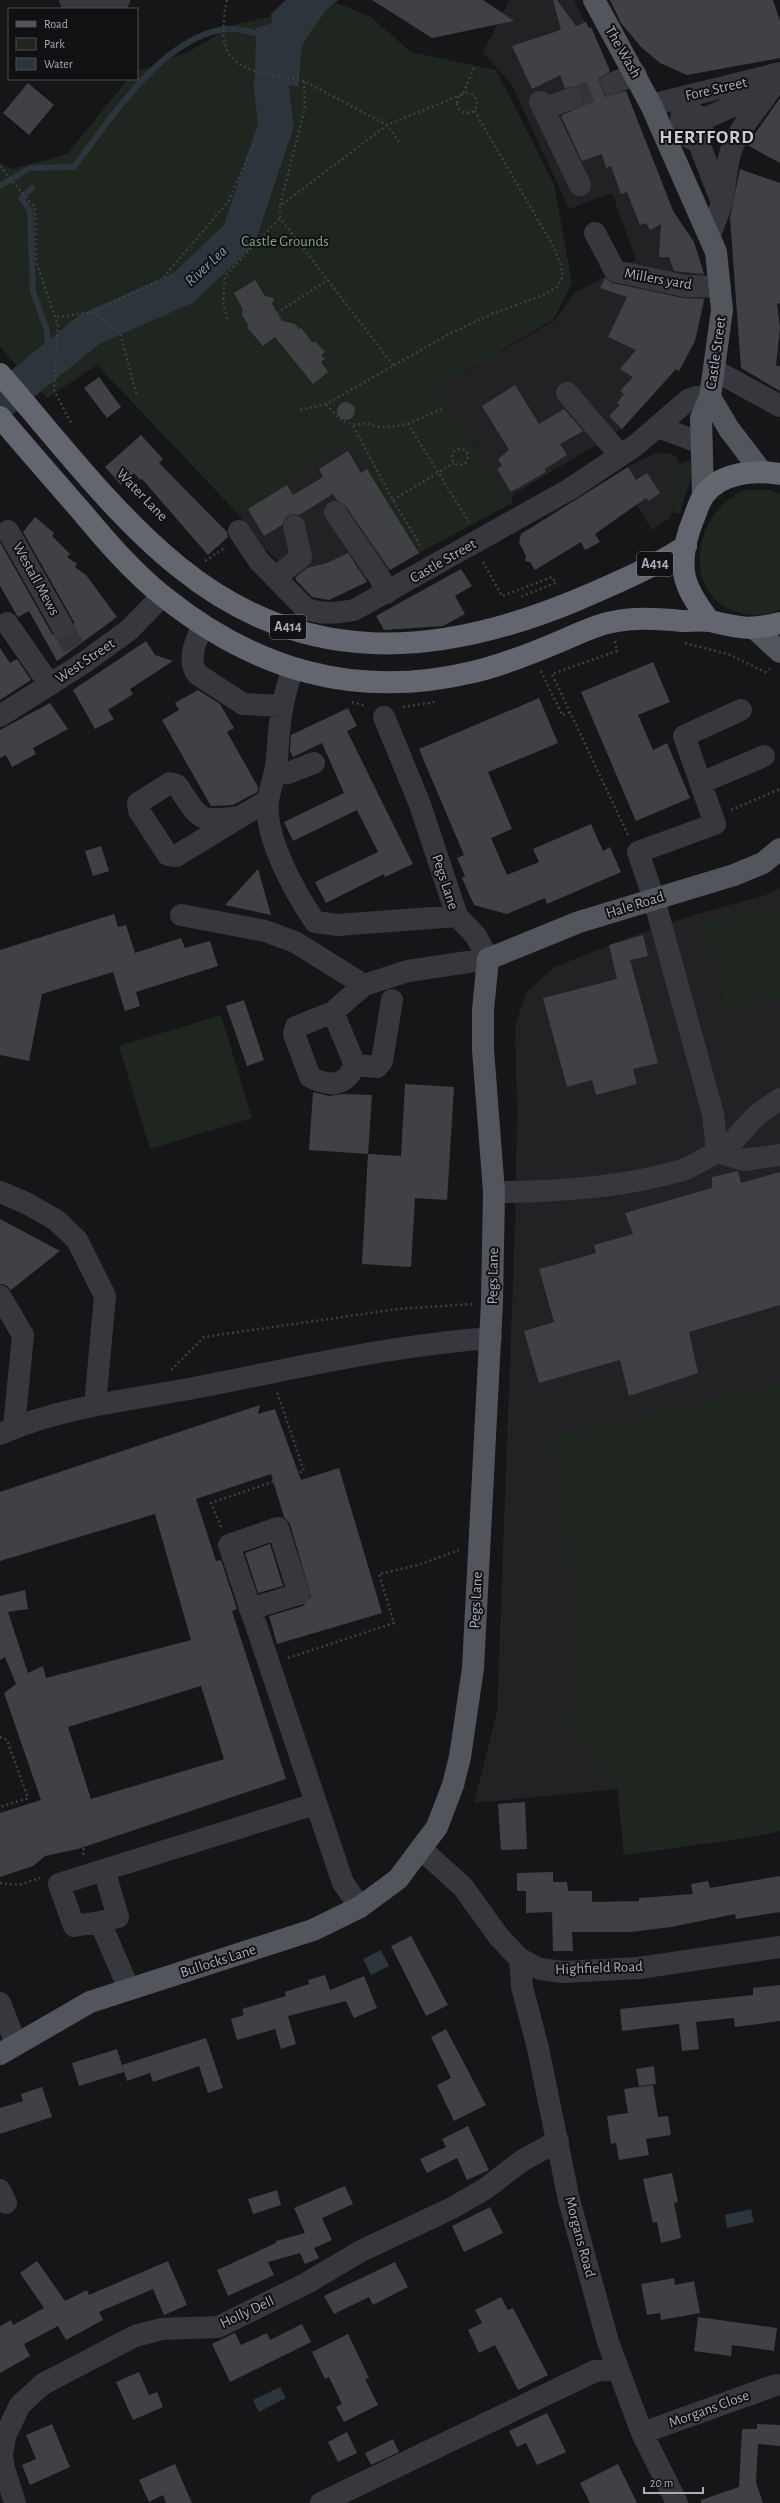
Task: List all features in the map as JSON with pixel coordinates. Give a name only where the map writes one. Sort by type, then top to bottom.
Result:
[{"type":"highway","name":"A414","points":[[0,374],[143,535],[179,567],[227,601],[261,618],[328,638],[369,644],[406,644],[452,639],[495,628],[536,617],[623,580],[662,561],[686,546]]},
{"type":"highway","name":"A414","points":[[0,418],[116,551],[162,596],[203,626],[248,652],[293,670],[354,681],[383,683],[429,680],[474,672],[522,657],[608,623],[649,617],[708,621]]},
{"type":"highway","points":[[770,472],[740,473],[715,484],[703,496],[686,546],[684,571],[690,590],[708,621],[722,626],[755,629],[780,623]]},
{"type":"main road","name":"The Wash","points":[[594,0],[636,74],[651,104],[710,236]]},
{"type":"main road","name":"Castle Street","points":[[710,236],[716,252],[722,310],[710,397]]},
{"type":"main road","points":[[703,496],[701,418],[710,397]]},
{"type":"main road","points":[[710,397],[729,429],[770,472]]},
{"type":"main road","points":[[755,629],[778,659]]},
{"type":"main road","name":"Hale Road","points":[[488,959],[579,922],[654,898],[734,875],[764,863],[780,849]]},
{"type":"main road","name":"Pegs Lane","points":[[421,1849],[437,1827],[453,1785],[465,1732],[472,1668],[492,1302],[494,1192],[483,1050],[483,1010],[488,959]]},
{"type":"main road","name":"Bullocks Lane","points":[[8,2049],[90,2002],[313,1930],[360,1907],[398,1879],[421,1849]]},
{"type":"street","points":[[70,0],[77,8]]},
{"type":"street","points":[[104,8],[119,0]]},
{"type":"street","points":[[613,83],[636,74]]},
{"type":"street","points":[[706,118],[777,78]]},
{"type":"street","points":[[710,236],[722,202],[727,165],[735,140],[755,108],[777,78]]},
{"type":"street","name":"Fore Street","points":[[651,104],[777,78]]},
{"type":"street","points":[[570,99],[541,106],[580,185]]},
{"type":"street","points":[[699,144],[722,202]]},
{"type":"street","name":"Millers yard","points":[[595,233],[615,271],[685,286],[720,290]]},
{"type":"street","points":[[714,370],[780,406]]},
{"type":"street","points":[[567,392],[620,455]]},
{"type":"street","name":"Castle Street","points":[[240,534],[259,561],[305,608],[313,612],[336,613],[354,610],[434,566],[472,533],[570,489],[658,427],[688,400],[696,397],[710,397]]},
{"type":"street","points":[[658,427],[701,443]]},
{"type":"street","points":[[334,512],[380,578],[387,593]]},
{"type":"street","points":[[276,577],[301,557],[294,526]]},
{"type":"street","name":"Westall Mews","points":[[8,531],[63,628]]},
{"type":"street","name":"West Street","points":[[0,716],[50,685],[80,656],[129,630],[162,596]]},
{"type":"street","points":[[7,623],[50,685]]},
{"type":"street","points":[[203,626],[195,644],[192,659],[193,668],[197,674],[243,704],[281,706]]},
{"type":"street","points":[[293,670],[281,706],[274,774],[268,800],[271,833],[297,894],[314,922],[338,925],[457,916]]},
{"type":"street","points":[[717,1152],[713,1114],[654,898],[638,852],[715,824],[684,736],[741,710]]},
{"type":"street","name":"Pegs Lane","points":[[384,717],[419,802],[457,916],[476,936],[488,959]]},
{"type":"street","points":[[701,783],[764,756]]},
{"type":"street","points":[[274,774],[288,773],[314,763]]},
{"type":"street","points":[[240,817],[268,800]]},
{"type":"street","points":[[181,915],[265,931],[295,942],[364,985]]},
{"type":"street","points":[[333,1012],[354,1065],[350,1076],[337,1084],[323,1084],[310,1077],[294,1034],[296,1027],[333,1012],[364,985],[408,970],[488,959]]},
{"type":"street","points":[[354,1065],[377,1067],[382,1061],[392,1000]]},
{"type":"street","points":[[494,1192],[542,1192],[600,1186],[680,1171],[717,1152],[732,1142],[758,1114],[780,1099]]},
{"type":"street","points":[[717,1152],[744,1160],[780,1155]]},
{"type":"street","points":[[0,1192],[26,1203],[56,1220],[77,1240],[105,1296],[95,1405]]},
{"type":"street","points":[[0,1296],[23,1335],[7,1430],[95,1405],[270,1373],[389,1348],[491,1338]]},
{"type":"street","points":[[250,1609],[299,1594],[278,1528],[229,1545],[250,1609],[269,1664],[315,1804],[343,1883],[360,1907]]},
{"type":"street","points":[[104,1870],[118,1917],[100,1922],[74,1926],[59,1884],[315,1804]]},
{"type":"street","name":"Highfield Road","points":[[421,1849],[463,1887],[499,1937],[520,1959],[540,1970],[563,1972],[639,1968],[780,1947]]},
{"type":"street","points":[[100,1922],[129,1989]]},
{"type":"street","name":"Morgans Road","points":[[520,1959],[522,1987],[538,2048],[569,2200],[617,2369],[642,2433],[677,2503]]},
{"type":"street","points":[[0,2003],[8,2049]]},
{"type":"street","name":"Holly Dell","points":[[15,2503],[4,2469],[2,2455],[5,2436],[20,2405],[43,2384],[135,2336],[162,2329],[218,2327],[308,2283],[361,2251],[452,2208],[491,2184],[523,2160],[558,2141]]},
{"type":"street","points":[[321,2503],[595,2371],[617,2369]]},
{"type":"street","name":"Morgans Close","points":[[642,2433],[776,2384]]},
{"type":"path","points":[[227,0],[223,22],[222,40],[231,59],[248,69],[304,81],[387,125],[401,145]]},
{"type":"path","points":[[474,110],[465,113],[458,107],[458,98],[463,94],[475,65]]},
{"type":"path","points":[[304,81],[305,108],[280,206],[280,218],[393,364]]},
{"type":"path","points":[[280,206],[387,125],[463,94],[469,93],[475,96],[477,102],[474,110]]},
{"type":"path","points":[[300,410],[326,404],[393,364],[449,334],[492,314],[546,294],[558,286],[563,276],[561,265],[552,244],[474,110]]},
{"type":"path","points":[[56,317],[94,312],[162,279],[228,202],[254,143]]},
{"type":"path","points":[[0,166],[35,208],[36,261],[58,326],[54,390],[74,428]]},
{"type":"path","points":[[227,319],[223,301],[225,276],[280,218]]},
{"type":"path","points":[[277,313],[328,280]]},
{"type":"path","points":[[94,312],[120,332],[137,397]]},
{"type":"path","points":[[326,404],[343,422],[353,426],[367,424],[377,427],[408,424],[442,409]]},
{"type":"path","points":[[408,424],[438,471],[472,533],[505,603]]},
{"type":"path","points":[[353,426],[393,500],[434,566]]},
{"type":"path","points":[[455,450],[466,451],[468,457],[466,463],[460,466],[454,463],[452,454],[455,450]]},
{"type":"path","points":[[393,500],[438,471],[454,463]]},
{"type":"path","points":[[202,563],[240,534]]},
{"type":"path","points":[[502,596],[552,577],[556,584],[512,600]]},
{"type":"path","points":[[622,640],[615,641],[617,651],[552,674],[631,842]]},
{"type":"path","points":[[678,641],[728,654],[766,672],[778,659]]},
{"type":"path","points":[[540,669],[562,715],[571,712]]},
{"type":"path","points":[[713,818],[780,789]]},
{"type":"path","points":[[166,1375],[204,1337],[398,1309],[492,1302]]},
{"type":"path","points":[[229,1545],[211,1503],[304,1471],[270,1373]]},
{"type":"path","points":[[269,1664],[394,1623],[379,1574],[418,1565],[446,1553],[479,1544]]},
{"type":"path","points":[[0,1737],[7,1740],[28,1798],[0,1807]]},
{"type":"shaded area","points":[[509,0],[574,0],[610,76],[625,88],[674,212],[695,246],[706,279],[704,305],[695,341],[679,371],[675,370],[622,429],[513,495],[512,503],[439,388],[555,320],[574,293],[636,260],[612,193],[569,209],[511,83],[483,53]]},
{"type":"shaded area","points":[[351,442],[419,553],[372,579],[313,589],[261,546],[239,515],[288,486]]},
{"type":"shaded area","points":[[655,453],[672,454],[677,458],[681,467],[671,517],[652,530],[617,473]]},
{"type":"shaded area","points":[[780,887],[780,1831],[746,1838],[624,1855],[617,1789],[474,1803],[497,1712],[515,1223],[517,1110],[515,1027],[526,992],[555,967],[627,938],[690,916],[766,895]]},
{"type":"green space","name":"Castle Grounds","points":[[337,3],[371,17],[411,52],[496,70],[554,184],[572,283],[554,319],[439,388],[512,503],[419,553],[351,443],[288,486],[239,515],[97,365],[47,398],[0,347],[0,162],[12,169],[67,154],[127,80],[138,80],[138,72],[190,51],[236,24]]},
{"type":"green space","points":[[690,460],[691,476],[680,514],[672,512],[681,464]]},
{"type":"green space","points":[[745,490],[770,490],[780,494],[780,609],[761,615],[741,613],[721,604],[708,590],[701,572],[700,553],[704,533],[714,515],[727,500]]},
{"type":"green space","points":[[780,905],[780,999],[725,1012],[704,924]]},
{"type":"green space","points":[[221,1015],[252,1118],[150,1149],[119,1046]]},
{"type":"green space","points":[[780,1384],[780,1831],[746,1838],[624,1855],[618,1789],[569,1722],[574,1607],[552,1437]]},
{"type":"water","points":[[286,0],[338,0],[321,14],[302,46],[298,87],[255,78],[256,28],[272,23],[271,14]]},
{"type":"water","points":[[381,1950],[389,1966],[371,1975],[363,1959]]},
{"type":"water","points":[[751,2209],[754,2222],[727,2228],[725,2215]]},
{"type":"water","points":[[280,2387],[286,2398],[259,2412],[253,2400]]},
{"type":"building","points":[[372,0],[483,0],[514,21],[432,38]]},
{"type":"building","points":[[553,0],[557,0],[576,26],[586,22],[589,28],[591,27],[610,71],[604,75],[601,81],[605,92],[612,95],[626,91],[673,211],[694,242],[704,274],[674,271],[669,257],[659,257],[661,224],[650,230],[646,223],[640,225],[627,192],[621,194],[611,166],[606,168],[602,154],[582,161],[561,116],[580,107],[582,101],[578,90],[572,87],[565,88],[560,75],[532,89],[512,46],[561,30]]},
{"type":"building","points":[[610,0],[773,0],[780,21],[780,58],[687,75],[660,63],[641,47],[621,23]]},
{"type":"building","points":[[28,83],[54,105],[29,135],[3,113]]},
{"type":"building","points":[[780,98],[780,163],[747,145]]},
{"type":"building","points":[[740,169],[780,183],[780,303],[777,304],[780,328],[776,366],[780,366],[780,391],[741,368],[730,218]]},
{"type":"building","points":[[605,278],[612,283],[683,298],[704,299],[695,341],[679,371],[676,369],[622,429],[609,416],[620,405],[617,403],[624,394],[620,391],[633,377],[620,369],[636,350],[608,337],[627,297],[600,288]]},
{"type":"building","points":[[255,280],[265,296],[274,298],[272,304],[282,321],[295,324],[299,329],[301,328],[312,342],[316,342],[325,352],[321,355],[325,359],[321,362],[328,372],[313,384],[275,337],[263,346],[247,327],[249,326],[242,315],[243,310],[234,293]]},
{"type":"building","points":[[99,377],[121,407],[107,418],[84,388]]},
{"type":"building","points":[[515,385],[539,424],[564,409],[583,431],[560,444],[567,455],[545,469],[546,472],[511,492],[497,469],[502,466],[498,459],[509,450],[482,406]]},
{"type":"building","points":[[346,402],[352,405],[355,411],[352,417],[346,420],[340,417],[337,411],[340,405]]},
{"type":"building","points":[[141,435],[163,459],[159,463],[227,532],[228,537],[208,555],[142,479],[140,480],[134,473],[121,485],[105,467]]},
{"type":"building","points":[[348,451],[361,473],[367,469],[419,553],[390,570],[345,505],[337,500],[333,494],[299,515],[292,514],[286,517],[282,525],[264,536],[248,509],[287,485],[293,495],[323,477],[319,469]]},
{"type":"building","points":[[628,467],[636,480],[647,473],[660,493],[649,501],[646,498],[595,534],[600,542],[585,550],[581,542],[535,570],[530,562],[525,561],[526,556],[519,542],[521,534]]},
{"type":"building","points":[[35,517],[54,533],[52,536],[70,554],[67,557],[77,564],[75,567],[86,575],[117,617],[57,661],[29,611],[18,617],[0,586],[0,542],[52,634],[63,640],[74,635],[74,622],[23,532]]},
{"type":"building","points":[[348,553],[367,582],[329,600],[312,597],[295,578],[307,568],[327,563]]},
{"type":"building","points":[[461,569],[472,586],[455,596],[465,614],[443,626],[384,630],[376,616]]},
{"type":"building","points":[[146,641],[155,655],[173,661],[130,689],[133,694],[108,710],[114,719],[95,729],[73,690]]},
{"type":"building","points":[[0,648],[10,663],[17,659],[31,680],[0,700]]},
{"type":"building","points":[[653,662],[670,702],[638,715],[653,750],[667,743],[690,798],[636,821],[581,692]]},
{"type":"building","points":[[198,690],[220,704],[234,728],[227,732],[258,787],[257,792],[233,805],[211,806],[162,720],[179,710],[175,703]]},
{"type":"building","points":[[539,698],[558,743],[488,772],[512,829],[491,838],[507,875],[539,862],[533,849],[591,824],[603,851],[610,847],[621,872],[547,904],[545,898],[507,914],[474,905],[462,878],[465,876],[457,858],[464,855],[419,749]]},
{"type":"building","points":[[50,703],[68,729],[33,748],[36,754],[12,767],[6,755],[0,758],[0,730]]},
{"type":"building","points":[[348,708],[357,726],[347,731],[413,864],[385,877],[384,874],[326,903],[315,882],[378,852],[357,810],[293,841],[284,822],[344,793],[322,743],[293,757],[290,751],[291,735]]},
{"type":"building","points":[[101,846],[109,871],[93,876],[85,851]]},
{"type":"building","points":[[258,869],[271,915],[225,905]]},
{"type":"building","points":[[114,914],[118,927],[126,925],[135,953],[181,938],[185,948],[210,941],[218,966],[136,992],[140,1006],[125,1011],[113,972],[42,994],[29,1061],[0,1055],[0,950]]},
{"type":"building","points":[[643,935],[648,956],[630,960],[658,1063],[633,1069],[637,1084],[596,1095],[592,1080],[567,1087],[543,998],[617,979],[609,945]]},
{"type":"building","points":[[244,1000],[264,1060],[247,1066],[226,1006]]},
{"type":"building","points":[[405,1084],[454,1087],[447,1200],[415,1198],[411,1267],[362,1264],[368,1154],[401,1156]]},
{"type":"building","points":[[313,1092],[329,1096],[343,1094],[372,1095],[368,1154],[309,1150]]},
{"type":"building","points":[[738,1171],[741,1183],[780,1172],[780,1305],[689,1332],[698,1373],[629,1396],[620,1360],[539,1383],[524,1331],[554,1322],[539,1269],[596,1253],[594,1245],[633,1234],[625,1213],[712,1188],[712,1177]]},
{"type":"building","points":[[0,1219],[60,1251],[11,1290],[6,1285],[0,1284]]},
{"type":"building","points":[[260,1405],[258,1414],[275,1409],[301,1480],[339,1468],[382,1613],[277,1644],[269,1616],[303,1606],[311,1596],[290,1524],[284,1517],[271,1474],[196,1499],[216,1561],[221,1560],[237,1609],[232,1611],[286,1779],[78,1849],[45,1856],[33,1866],[0,1877],[0,1813],[41,1800],[4,1693],[16,1684],[5,1657],[0,1660],[0,1596],[25,1590],[28,1609],[8,1612],[28,1673],[43,1666],[46,1678],[191,1640],[155,1514],[0,1561],[0,1492]],"holes":[[[201,1686],[224,1759],[91,1799],[68,1727]]]},
{"type":"building","points":[[270,1544],[283,1586],[258,1593],[245,1553]]},
{"type":"building","points":[[525,1802],[527,1849],[501,1850],[498,1804]]},
{"type":"building","points":[[553,1872],[553,1882],[567,1882],[568,1891],[592,1891],[592,1902],[639,1901],[639,1898],[693,1894],[691,1884],[708,1881],[710,1888],[780,1876],[780,1912],[736,1919],[735,1914],[671,1927],[631,1932],[572,1932],[573,1951],[553,1951],[552,1912],[526,1913],[526,1891],[517,1891],[517,1873]]},
{"type":"building","points":[[411,1936],[448,2005],[426,2016],[391,1946]]},
{"type":"building","points":[[325,1975],[330,1990],[364,1976],[377,2008],[354,2018],[346,2001],[288,2016],[296,2044],[281,2049],[275,2029],[237,2040],[231,2019],[244,2015],[242,2009],[286,1996],[285,1992],[309,1984],[308,1980]]},
{"type":"building","points":[[780,1985],[780,2021],[735,2027],[734,2018],[696,2022],[699,2049],[682,2051],[679,2024],[622,2031],[620,2009],[753,1995],[753,1988]]},
{"type":"building","points":[[446,2029],[486,2105],[454,2121],[437,2085],[451,2078],[431,2037]]},
{"type":"building","points":[[206,2038],[223,2088],[208,2093],[199,2066],[153,2082],[150,2073],[127,2081],[122,2065]]},
{"type":"building","points":[[117,2049],[124,2072],[79,2086],[72,2063]]},
{"type":"building","points":[[654,2066],[656,2084],[639,2086],[636,2069]]},
{"type":"building","points":[[653,2085],[658,2117],[668,2116],[671,2135],[646,2139],[649,2155],[619,2160],[616,2143],[611,2144],[607,2116],[628,2113],[624,2089]]},
{"type":"building","points":[[42,2087],[52,2117],[0,2134],[0,2108],[23,2101],[21,2094]]},
{"type":"building","points":[[468,2126],[489,2170],[467,2180],[457,2158],[427,2173],[420,2159],[446,2147],[442,2139]]},
{"type":"building","points":[[672,2173],[678,2202],[674,2203],[681,2238],[661,2243],[657,2222],[653,2223],[643,2179]]},
{"type":"building","points":[[345,2186],[353,2204],[322,2218],[332,2240],[314,2248],[319,2258],[305,2264],[300,2253],[268,2262],[274,2275],[228,2296],[217,2270],[276,2243],[276,2241],[305,2233],[294,2208]]},
{"type":"building","points":[[277,2190],[281,2205],[253,2214],[248,2199]]},
{"type":"building","points":[[490,2207],[503,2233],[464,2252],[452,2226]]},
{"type":"building","points":[[37,2261],[65,2301],[87,2290],[89,2295],[168,2261],[187,2305],[164,2315],[153,2289],[99,2312],[103,2320],[66,2340],[58,2326],[24,2344],[30,2356],[0,2373],[0,2326],[11,2320],[13,2325],[44,2308],[20,2273]]},
{"type":"building","points":[[395,2262],[408,2287],[373,2305],[369,2297],[334,2314],[324,2296]]},
{"type":"building","points":[[674,2278],[675,2285],[694,2281],[700,2313],[661,2320],[660,2313],[647,2315],[641,2284]]},
{"type":"building","points":[[501,2297],[508,2310],[513,2308],[548,2375],[518,2390],[495,2345],[479,2353],[468,2330],[482,2323],[475,2310]]},
{"type":"building","points":[[698,2317],[777,2328],[774,2351],[732,2345],[731,2356],[694,2351]]},
{"type":"building","points":[[302,2324],[311,2342],[230,2382],[212,2344],[235,2333],[241,2345],[267,2333],[270,2340]]},
{"type":"building","points":[[348,2334],[369,2378],[365,2379],[378,2405],[344,2422],[336,2407],[342,2404],[329,2377],[325,2379],[312,2352]]},
{"type":"building","points":[[139,2372],[149,2395],[157,2392],[163,2407],[133,2420],[116,2382]]},
{"type":"building","points":[[547,2413],[566,2452],[537,2465],[526,2443],[517,2447],[509,2431]]},
{"type":"building","points":[[52,2424],[70,2467],[30,2485],[22,2465],[36,2459],[26,2435]]},
{"type":"building","points":[[757,2424],[780,2425],[780,2446],[758,2444],[756,2482],[763,2503],[701,2503],[701,2500],[739,2487],[742,2429],[757,2429]]},
{"type":"building","points":[[347,2432],[357,2453],[338,2462],[328,2442]]},
{"type":"building","points":[[393,2439],[399,2452],[371,2465],[365,2453]]},
{"type":"building","points":[[175,2464],[192,2503],[166,2503],[163,2495],[149,2502],[139,2480]]},
{"type":"building","points":[[618,2464],[637,2503],[590,2503],[580,2483]]},
{"type":"waterway","name":"River Lea","points":[[0,402],[90,329],[183,288],[239,235],[276,125],[271,86],[282,41],[312,0]]},
{"type":"waterway","points":[[0,186],[30,168],[74,167],[120,106],[138,85],[157,66],[177,50],[198,37],[220,30],[231,29],[262,35]]},
{"type":"waterway","points":[[32,188],[21,198],[30,211],[33,291],[47,331],[48,361]]},
{"type":"tunnel","points":[[570,99],[613,83]]},
{"type":"tunnel","points":[[63,628],[75,650]]},
{"type":"district","name":"HERTFORD","points":[[707,137]]}]
